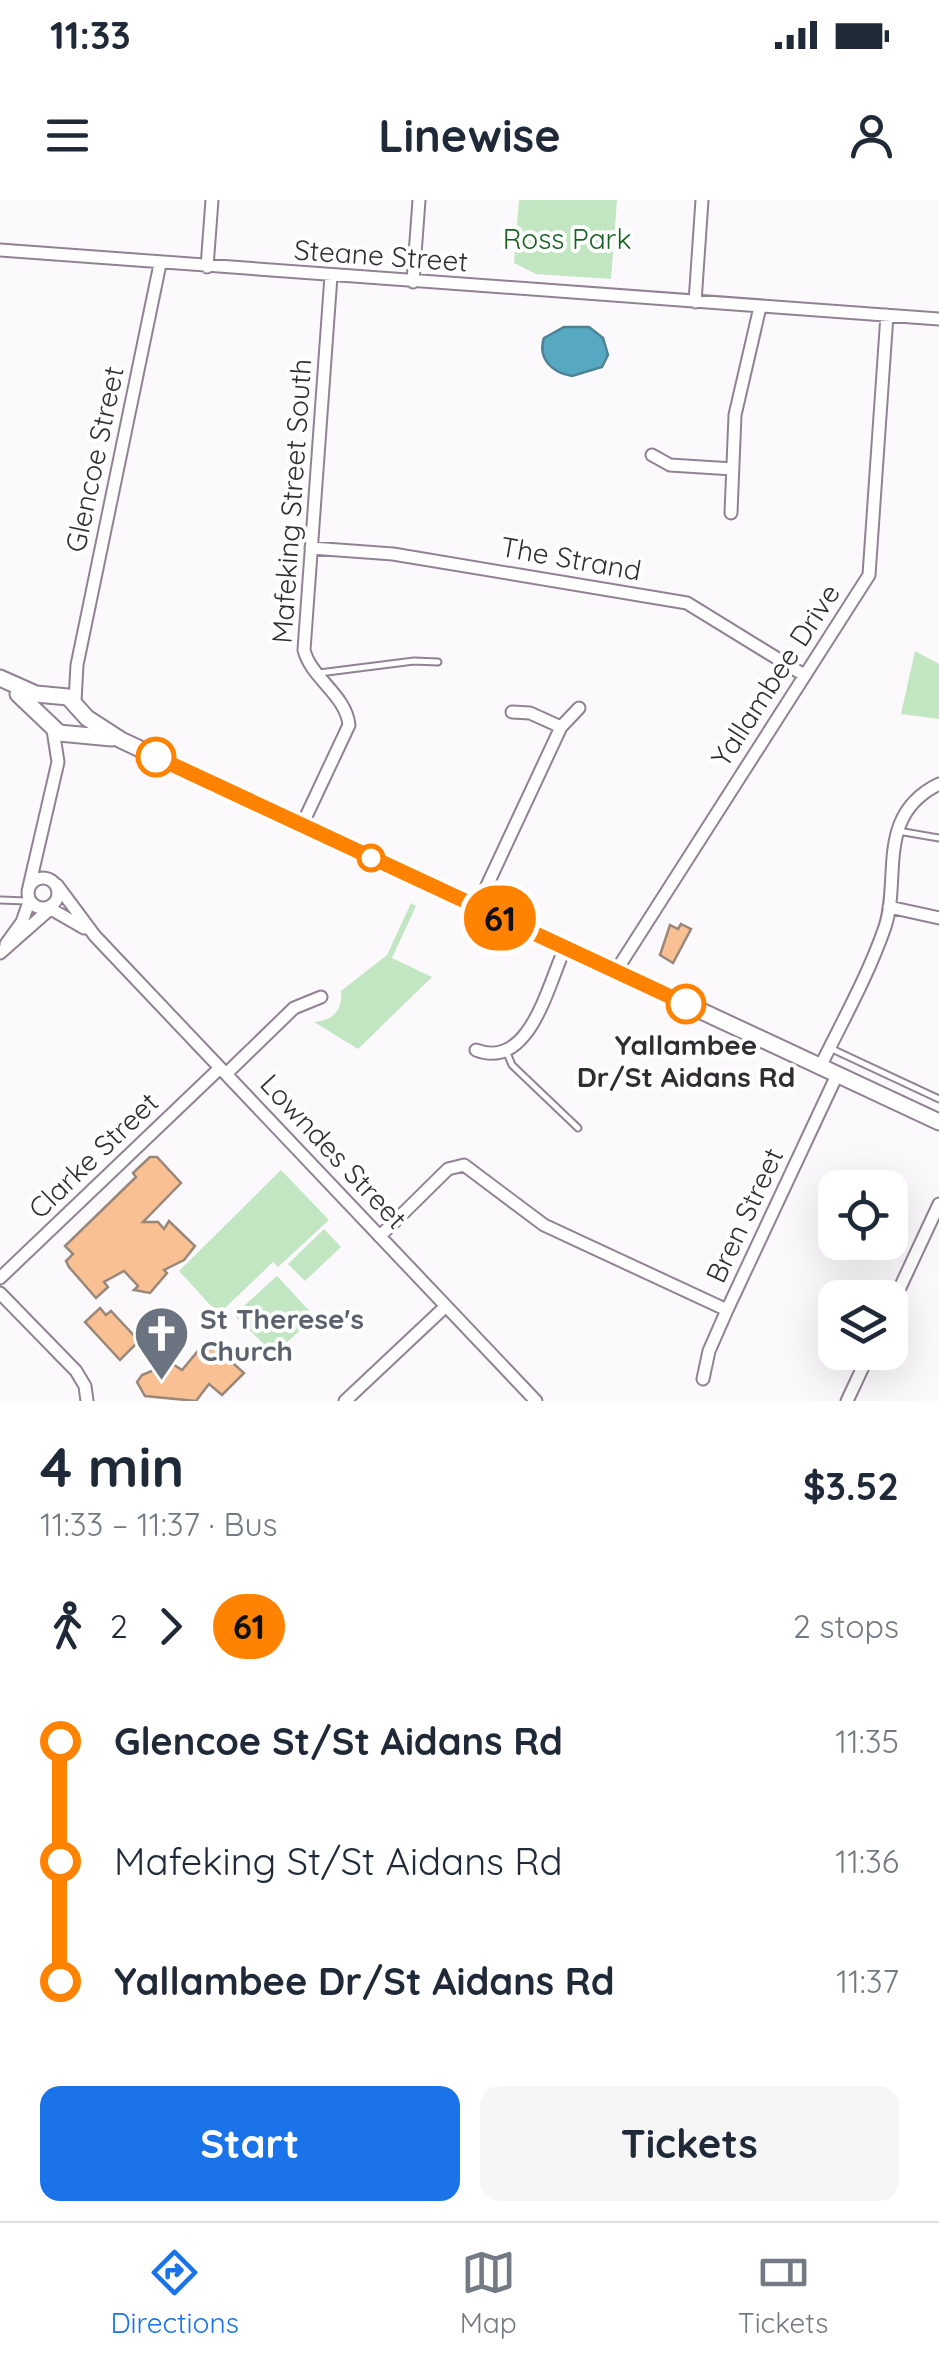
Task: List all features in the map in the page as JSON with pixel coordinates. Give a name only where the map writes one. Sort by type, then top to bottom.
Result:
[{"type":"street","points":[[207,267],[212,200]]},
{"type":"street","points":[[413,282],[419,200]]},
{"type":"street","points":[[695,302],[702,200]]},
{"type":"street","name":"Steane Street","points":[[0,250],[939,319]]},
{"type":"street","name":"Glencoe Street","points":[[78,706],[77,665],[160,264]]},
{"type":"street","name":"Mafeking Street South","points":[[302,825],[349,725],[346,710],[316,674],[304,650],[332,276]]},
{"type":"street","points":[[730,513],[735,415],[760,307]]},
{"type":"street","name":"Yallambee Drive","points":[[616,971],[869,575],[887,316]]},
{"type":"street","points":[[652,455],[670,465],[733,469]]},
{"type":"street","name":"The Strand","points":[[311,548],[393,554],[687,603],[804,675]]},
{"type":"street","name":"Glencoe Street","points":[[56,697],[77,665]]},
{"type":"street","points":[[0,682],[78,706],[121,740],[939,1122]]},
{"type":"street","points":[[0,682],[32,703],[50,725],[74,734],[121,740]]},
{"type":"street","points":[[56,697],[46,708],[58,762]]},
{"type":"street","points":[[0,953],[22,922],[58,762],[74,734],[78,706]]},
{"type":"street","points":[[477,907],[561,727],[579,708]]},
{"type":"street","points":[[512,712],[530,713],[561,727]]},
{"type":"street","points":[[820,1067],[832,1049],[889,907],[890,863],[898,831],[918,798],[939,784]]},
{"type":"street","points":[[0,953],[50,909],[58,894],[46,865],[43,836]]},
{"type":"street","points":[[29,897],[40,878],[55,883]]},
{"type":"street","name":"Lowndes Street","points":[[55,883],[95,936],[536,1401]]},
{"type":"street","name":"Lowndes Street","points":[[29,897],[95,936]]},
{"type":"street","points":[[889,907],[939,918]]},
{"type":"street","points":[[476,1050],[506,1053],[524,1037],[565,948]]},
{"type":"street","name":"Clarke Street","points":[[0,1278],[294,1008],[321,998]]},
{"type":"street","name":"Bren Street","points":[[703,1379],[709,1351],[726,1310],[838,1075]]},
{"type":"street","points":[[380,1236],[459,1157],[544,1225],[726,1310]]},
{"type":"street","points":[[904,1280],[939,1204]]},
{"type":"street","points":[[0,1293],[76,1371],[86,1386],[87,1401]]},
{"type":"street","points":[[346,1401],[446,1306]]},
{"type":"street","points":[[847,1401],[862,1370]]},
{"type":"lane","points":[[316,674],[414,661],[438,662]]},
{"type":"lane","points":[[898,831],[939,838]]},
{"type":"lane","points":[[0,900],[29,897]]},
{"type":"lane","points":[[832,1049],[939,1099]]},
{"type":"lane","points":[[506,1053],[512,1065],[578,1128]]},
{"type":"green space","name":"Ross Park","points":[[519,200],[617,200],[611,279],[536,274],[514,263]]},
{"type":"green space","points":[[915,651],[939,664],[939,719],[901,714]]},
{"type":"green space","points":[[411,903],[416,906],[392,958],[432,977],[358,1049],[314,1022],[335,1013],[341,991],[387,955]]},
{"type":"green space","points":[[281,1170],[329,1220],[278,1267],[273,1262],[225,1308],[213,1308],[179,1271]]},
{"type":"green space","points":[[324,1229],[341,1247],[305,1281],[288,1264]]},
{"type":"green space","points":[[277,1276],[315,1317],[274,1354],[234,1315]]},
{"type":"water","points":[[564,327],[589,327],[603,338],[608,355],[602,367],[572,376],[548,364],[542,346],[544,338]]},
{"type":"building","points":[[681,924],[691,929],[673,963],[660,955],[670,925],[678,929]]},
{"type":"building","points":[[150,1157],[157,1157],[181,1183],[143,1222],[158,1222],[164,1229],[169,1221],[195,1246],[184,1260],[164,1270],[167,1273],[150,1293],[134,1290],[138,1286],[124,1271],[104,1282],[108,1287],[96,1298],[69,1267],[66,1261],[73,1254],[65,1246],[136,1177],[133,1173]]},
{"type":"building","points":[[100,1308],[106,1315],[111,1311],[139,1341],[120,1360],[85,1322]]},
{"type":"building","points":[[207,1340],[244,1373],[222,1395],[209,1384],[196,1401],[145,1396],[137,1382],[142,1375],[171,1363],[182,1370]]},
{"type":"bus line","name":"61","points":[[156,757],[686,1004]]},
{"type":"place","name":"Yallambee Dr/St Aidans Rd","points":[[686,1004]]},
{"type":"place","name":"St Therese's Church","points":[[161,1383]]}]
